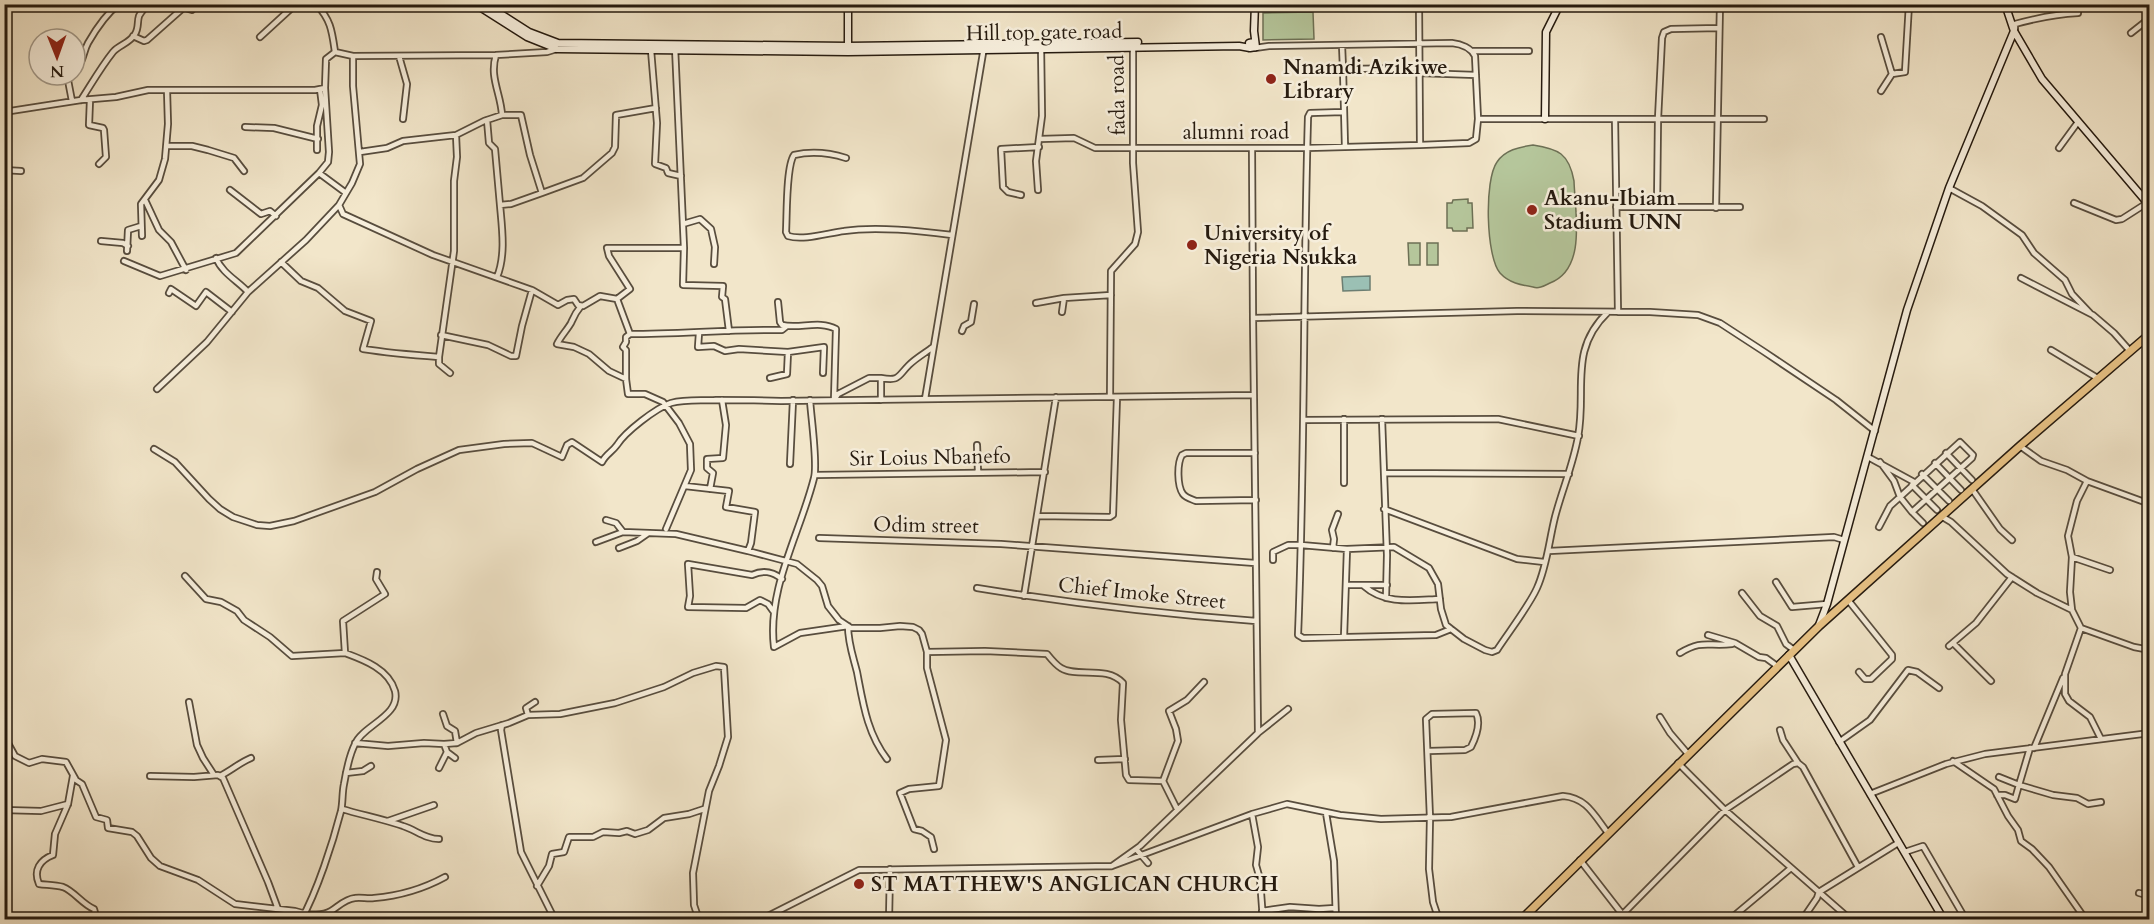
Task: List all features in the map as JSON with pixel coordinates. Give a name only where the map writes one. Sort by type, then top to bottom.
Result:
[{"type":"main road","points":[[1521,920],[1791,652],[1939,513],[1972,489],[2150,334]]},
{"type":"street","points":[[87,47],[106,16],[119,4]]},
{"type":"street","points":[[81,100],[114,50],[133,36],[139,25],[139,16],[148,4]]},
{"type":"street","points":[[133,36],[147,40],[182,9],[192,10],[198,4]]},
{"type":"street","points":[[260,37],[296,4]]},
{"type":"street","points":[[316,4],[329,21],[335,51]]},
{"type":"street","points":[[475,4],[527,37],[557,49]]},
{"type":"street","points":[[485,4],[529,32],[558,43],[675,47]]},
{"type":"street","points":[[848,49],[849,4]]},
{"type":"street","points":[[1252,44],[1255,4]]},
{"type":"street","points":[[1419,4],[1420,145]]},
{"type":"street","points":[[1545,119],[1546,32],[1560,4]]},
{"type":"street","points":[[1716,208],[1720,4]]},
{"type":"street","points":[[1881,91],[1892,74],[1905,72],[1910,4]]},
{"type":"street","points":[[2005,4],[2014,31],[2042,79],[2148,204],[2116,220],[2074,203]]},
{"type":"street","points":[[1819,626],[1868,457],[1907,310],[1948,188],[2015,24],[2039,17],[2078,14],[2078,4]]},
{"type":"street","points":[[2131,33],[2150,18]]},
{"type":"street","points":[[1657,207],[1660,50],[1664,32],[1671,28],[1719,28]]},
{"type":"street","points":[[1881,37],[1892,74]]},
{"type":"street","name":"Hill top gate road","points":[[675,47],[848,49],[1132,45],[1239,46],[1252,44]]},
{"type":"street","points":[[1132,45],[1458,44],[1473,51],[1529,51]]},
{"type":"street","name":"fada road","points":[[1110,397],[1111,271],[1135,244],[1138,232],[1132,45]]},
{"type":"street","points":[[1342,45],[1345,147]]},
{"type":"street","points":[[1038,190],[1036,161],[1042,105],[1041,46]]},
{"type":"street","points":[[335,51],[353,56],[496,55],[547,52],[557,49],[651,50],[675,47]]},
{"type":"street","points":[[675,47],[684,248],[683,285],[723,286],[722,297],[725,299],[729,332]]},
{"type":"street","points":[[925,399],[984,47]]},
{"type":"street","points":[[651,50],[656,108],[656,164],[666,168],[669,173],[681,176]]},
{"type":"street","points":[[317,150],[316,126],[322,105],[326,59],[335,51]]},
{"type":"street","points":[[1473,51],[1478,119],[1764,119]]},
{"type":"street","points":[[496,55],[493,65],[495,88],[502,115]]},
{"type":"street","points":[[157,389],[207,342],[248,292],[260,284],[339,206],[360,164],[353,56]]},
{"type":"street","points":[[399,56],[407,84],[403,119]]},
{"type":"street","points":[[1343,69],[1419,70],[1476,75]]},
{"type":"street","points":[[69,87],[72,101]]},
{"type":"street","points":[[4,112],[148,90],[322,89]]},
{"type":"street","points":[[124,261],[160,276],[236,254],[327,162],[329,152],[322,89]]},
{"type":"street","points":[[142,236],[141,208],[163,172],[167,146],[167,90]]},
{"type":"street","points":[[90,100],[89,125],[104,130],[106,157],[99,164]]},
{"type":"street","points":[[500,205],[511,204],[583,178],[612,153],[615,147],[616,115],[656,108]]},
{"type":"street","points":[[1343,112],[1310,113],[1308,117],[1304,420],[1298,635],[1303,638],[1436,635],[1451,629]]},
{"type":"street","points":[[360,152],[387,148],[403,141],[456,135],[502,115],[521,115],[542,193]]},
{"type":"street","name":"alumni road","points":[[1040,139],[1074,138],[1095,148],[1307,148],[1472,143],[1476,139],[1478,119]]},
{"type":"street","points":[[1615,119],[1618,312]]},
{"type":"street","points":[[487,120],[489,143],[495,149],[503,238],[500,270],[497,277]]},
{"type":"street","points":[[2059,148],[2078,122]]},
{"type":"street","points":[[245,127],[274,128],[318,139]]},
{"type":"street","points":[[450,373],[439,364],[439,357],[454,251],[456,135]]},
{"type":"street","points":[[167,146],[192,146],[234,158],[244,171]]},
{"type":"street","points":[[1021,195],[1008,192],[1003,187],[1001,149],[1039,147]]},
{"type":"street","points":[[1252,148],[1258,733]]},
{"type":"street","points":[[846,158],[834,154],[794,155],[790,161],[786,232],[788,236],[801,238],[844,230],[900,230],[952,235]]},
{"type":"street","points":[[4,170],[21,171]]},
{"type":"street","points":[[319,172],[346,193]]},
{"type":"street","points":[[1948,188],[1982,206],[2022,235],[2034,253],[2065,280],[2072,294],[2090,313]]},
{"type":"street","points":[[230,190],[261,214],[270,212],[276,216]]},
{"type":"street","points":[[145,200],[159,230],[171,242],[186,270]]},
{"type":"street","points":[[339,206],[343,214],[451,262],[532,290],[558,305],[574,299],[580,306]]},
{"type":"street","points":[[1616,207],[1740,207]]},
{"type":"street","points":[[683,224],[700,219],[711,229],[715,247],[714,264]]},
{"type":"street","points":[[101,241],[117,242],[128,248],[128,230],[141,226]]},
{"type":"street","points":[[626,379],[609,371],[589,354],[574,347],[557,344],[580,306],[600,296],[617,299],[630,289],[609,256],[607,248],[684,248]]},
{"type":"street","points":[[216,258],[226,273],[248,292]]},
{"type":"street","points":[[281,262],[301,281],[318,288],[345,311],[371,321],[363,350],[439,357]]},
{"type":"street","points":[[2021,278],[2090,313],[2106,324],[2130,351]]},
{"type":"street","points":[[169,293],[171,289],[180,293],[196,306],[206,291],[232,312]]},
{"type":"street","points":[[441,335],[488,345],[516,356],[532,290]]},
{"type":"street","points":[[1036,303],[1064,298],[1111,295]]},
{"type":"street","points":[[1062,312],[1064,298]]},
{"type":"street","points":[[617,299],[630,334]]},
{"type":"street","points":[[778,302],[780,322],[787,326],[813,325],[836,329],[834,400]]},
{"type":"street","points":[[962,331],[964,326],[971,322],[974,304]]},
{"type":"street","points":[[1253,318],[1517,311],[1698,315],[1720,323],[1810,382],[1875,431]]},
{"type":"street","points":[[1273,560],[1274,552],[1280,548],[1301,545],[1347,549],[1394,548],[1428,568],[1438,584],[1446,625],[1464,639],[1485,650],[1492,652],[1497,650],[1537,589],[1549,551],[1555,516],[1579,436],[1581,372],[1585,350],[1591,331],[1608,312]]},
{"type":"street","points":[[666,529],[692,470],[690,444],[679,423],[664,407],[663,402],[645,394],[628,394],[626,350],[623,347],[626,337],[630,334],[782,330],[787,326]]},
{"type":"street","points":[[699,333],[698,347],[714,346],[725,351],[739,349],[788,352],[824,347],[823,373]]},
{"type":"street","points":[[834,400],[838,394],[869,378],[893,380],[901,376],[909,365],[933,347]]},
{"type":"street","points":[[2051,350],[2099,379]]},
{"type":"street","points":[[770,378],[788,374],[788,352]]},
{"type":"street","points":[[881,378],[881,400]]},
{"type":"street","points":[[154,448],[175,462],[220,509],[233,517],[257,525],[270,526],[294,521],[375,492],[459,450],[532,443],[562,457],[567,445],[572,442],[602,462],[606,454],[616,447],[620,440],[646,418],[670,404],[692,399],[881,400],[1254,394]]},
{"type":"street","points":[[1024,596],[1056,397]]},
{"type":"street","points":[[1037,516],[1110,517],[1113,514],[1117,397]]},
{"type":"street","points":[[710,489],[712,473],[706,468],[707,459],[723,458],[726,425],[722,400]]},
{"type":"street","points":[[790,464],[793,400]]},
{"type":"street","points":[[810,400],[815,475],[785,562],[773,611],[774,647],[800,633],[848,626],[857,628],[913,627],[922,634],[927,652],[927,668],[946,740],[939,786],[909,789],[900,793],[914,829],[931,837],[934,849]]},
{"type":"street","points":[[1382,418],[1386,598]]},
{"type":"street","points":[[1344,419],[1344,483]]},
{"type":"street","points":[[1304,420],[1498,419],[1579,436]]},
{"type":"street","points":[[1879,527],[1890,506],[1957,443],[1962,443],[1973,456],[1912,512]]},
{"type":"street","points":[[977,445],[978,472]]},
{"type":"street","points":[[2020,446],[2041,461],[2150,504]]},
{"type":"street","points":[[1256,453],[1186,453],[1179,461],[1180,489],[1190,499],[1256,500]]},
{"type":"street","points":[[1946,453],[1972,480]]},
{"type":"street","points":[[1868,457],[1913,483],[1939,513],[2012,577],[2037,593],[2072,610]]},
{"type":"street","points":[[1880,462],[1894,481],[1900,497],[1923,524]]},
{"type":"street","points":[[1935,463],[1961,490]]},
{"type":"street","name":"Sir Loius Nbanefo","points":[[815,475],[1045,472]]},
{"type":"street","points":[[1384,473],[1569,474]]},
{"type":"street","points":[[1923,474],[1949,501]]},
{"type":"street","points":[[2087,481],[2077,501],[2068,536],[2072,557],[2070,592],[2072,610],[2081,628],[2134,647],[2150,650]]},
{"type":"street","points":[[686,486],[729,491],[726,507],[755,512],[748,551]]},
{"type":"street","points":[[1972,489],[2000,530],[2012,540]]},
{"type":"street","points":[[1384,508],[1517,559],[1544,562]]},
{"type":"street","points":[[1333,548],[1332,530],[1338,514]]},
{"type":"street","points":[[606,520],[616,523],[623,532]]},
{"type":"street","points":[[596,542],[623,532],[676,534],[797,564],[822,586],[828,606],[839,620],[848,626]]},
{"type":"street","points":[[619,548],[647,534]]},
{"type":"street","points":[[1549,551],[1834,537],[1844,540]]},
{"type":"street","name":"Odim street","points":[[819,538],[1032,546],[1256,563]]},
{"type":"street","points":[[1344,637],[1347,549]]},
{"type":"street","points":[[2072,557],[2110,570]]},
{"type":"street","points":[[773,611],[768,604],[760,600],[746,608],[688,606],[690,597],[688,564],[752,575],[759,572],[774,573],[782,579]]},
{"type":"street","points":[[345,653],[343,621],[385,594],[376,579],[376,572]]},
{"type":"street","points":[[185,576],[206,599],[221,602],[237,611],[244,620],[270,637],[292,656],[345,653],[372,664],[386,677],[394,691],[395,700],[385,718],[369,727],[355,743],[346,772],[342,809],[310,902],[301,920]]},
{"type":"street","points":[[1991,681],[1951,645],[1976,624],[2012,577]]},
{"type":"street","points":[[1776,582],[1792,607],[1827,604]]},
{"type":"street","points":[[1346,585],[1387,585]]},
{"type":"street","points":[[1364,586],[1370,592],[1399,601],[1440,599]]},
{"type":"street","name":"Chief Imoke Street","points":[[977,588],[1024,596],[1201,617],[1256,621]]},
{"type":"street","points":[[1742,593],[1760,616],[1777,626],[1839,742],[1944,920]]},
{"type":"street","points":[[1848,600],[1892,655],[1892,659],[1871,679],[1865,679],[1858,672]]},
{"type":"street","points":[[848,626],[850,650],[868,725],[887,759]]},
{"type":"street","points":[[1997,795],[2005,795],[2014,799],[2032,748],[2065,674],[2081,628]]},
{"type":"street","points":[[1708,635],[1735,643],[1777,666]]},
{"type":"street","points":[[1680,653],[1695,644],[1719,646],[1735,643]]},
{"type":"street","points":[[927,652],[985,651],[1047,654],[1062,669],[1109,674],[1118,678],[1123,683],[1121,720],[1126,776],[1129,780],[1163,781]]},
{"type":"street","points":[[355,743],[388,746],[457,743],[476,733],[528,715],[560,714],[615,703],[664,687],[693,673],[716,666],[724,667],[728,736],[704,809],[692,886],[694,905],[699,920]]},
{"type":"street","points":[[1839,742],[1870,720],[1908,670],[1917,672],[1939,688]]},
{"type":"street","points":[[2065,674],[2065,694],[2069,701],[2090,717],[2101,739]]},
{"type":"street","points":[[1177,809],[1163,781],[1178,741],[1169,711],[1187,700],[1204,682]]},
{"type":"street","points":[[189,702],[197,745],[214,775]]},
{"type":"street","points":[[528,715],[526,708],[535,702]]},
{"type":"street","points":[[1112,866],[1136,849],[1258,733],[1288,709]]},
{"type":"street","points":[[1429,751],[1465,750],[1471,747],[1477,734],[1478,716],[1476,713],[1428,716],[1429,869],[1433,902],[1439,920]]},
{"type":"street","points":[[443,714],[447,726],[455,730],[457,743]]},
{"type":"street","points":[[1660,717],[1688,754]]},
{"type":"street","points":[[502,725],[517,839],[521,852],[555,920]]},
{"type":"street","points":[[1780,730],[1783,740],[1816,789],[1858,867]]},
{"type":"street","points":[[1870,794],[1953,761],[1985,754],[2150,733]]},
{"type":"street","points":[[4,735],[15,756],[29,763],[42,759],[66,762],[76,780],[82,784],[96,817],[106,820],[108,828],[132,832],[151,858],[160,866],[198,880],[234,904],[304,913],[329,912],[347,900],[402,893],[445,877]]},
{"type":"street","points":[[444,744],[447,752],[455,759]]},
{"type":"street","points":[[439,768],[447,752]]},
{"type":"street","points":[[150,776],[220,776],[237,764],[251,758]]},
{"type":"street","points":[[1098,760],[1125,759]]},
{"type":"street","points":[[1953,761],[1994,789],[2018,830],[2021,841],[2049,867],[2085,920]]},
{"type":"street","points":[[1617,920],[1725,810],[1798,763]]},
{"type":"street","points":[[1678,764],[1725,810],[1851,920]]},
{"type":"street","points":[[346,772],[363,771],[371,766]]},
{"type":"street","points":[[74,774],[68,804],[55,834],[53,855],[42,860],[36,870],[37,881],[39,884],[62,887],[67,890],[79,901],[94,909],[97,920]]},
{"type":"street","points":[[220,776],[278,909]]},
{"type":"street","points":[[1999,777],[2053,795],[2077,798],[2088,804],[2101,802]]},
{"type":"street","points":[[760,920],[859,870],[1112,866],[1252,814],[1287,804],[1326,813],[1381,819],[1451,818],[1563,796],[1583,801],[1608,833]]},
{"type":"street","points":[[4,810],[41,811],[68,804]]},
{"type":"street","points":[[387,821],[434,805]]},
{"type":"street","points":[[342,809],[417,831],[427,838],[439,839]]},
{"type":"street","points":[[537,886],[549,866],[552,854],[564,852],[569,837],[592,837],[603,832],[627,831],[635,834],[648,830],[664,818],[704,809]]},
{"type":"street","points":[[1326,813],[1334,861],[1336,920]]},
{"type":"street","points":[[1252,814],[1258,847],[1256,865],[1260,879],[1263,920]]},
{"type":"street","points":[[1802,920],[1819,892],[1898,843]]},
{"type":"street","points":[[1905,852],[1923,846],[1966,920]]},
{"type":"street","points":[[1136,849],[1148,863]]},
{"type":"street","points":[[1580,860],[1622,914],[1630,920]]},
{"type":"street","points":[[1729,920],[1791,868]]},
{"type":"street","points":[[889,920],[890,869]]},
{"type":"street","points":[[2139,893],[2150,896]]},
{"type":"street","points":[[1262,911],[1290,907],[1335,908]]},
{"type":"green space","points":[[1313,12],[1314,39],[1263,40],[1263,13]]},
{"type":"green space","name":"Akanu-Ibiam Stadium UNN","points":[[1533,145],[1556,151],[1569,164],[1574,181],[1577,224],[1574,253],[1570,266],[1562,276],[1537,288],[1515,283],[1500,273],[1492,251],[1488,218],[1490,185],[1497,162],[1508,152]]},
{"type":"green space","points":[[1468,199],[1468,203],[1472,203],[1473,228],[1467,228],[1467,231],[1453,231],[1452,228],[1447,228],[1447,203],[1452,203],[1453,200]]},
{"type":"green space","points":[[1408,243],[1420,243],[1420,265],[1409,265]]},
{"type":"green space","points":[[1427,243],[1438,243],[1438,265],[1427,265]]},
{"type":"water","points":[[1370,276],[1370,290],[1343,291],[1342,277]]},
{"type":"place","name":"Nnamdi Azikiwe Library","points":[[1271,79]]},
{"type":"place","name":"Akanu-Ibiam Stadium UNN","points":[[1532,210]]},
{"type":"place","name":"University of Nigeria Nsukka","points":[[1192,245]]},
{"type":"place","name":"ST MATTHEW'S ANGLICAN CHURCH","points":[[859,884]]}]
